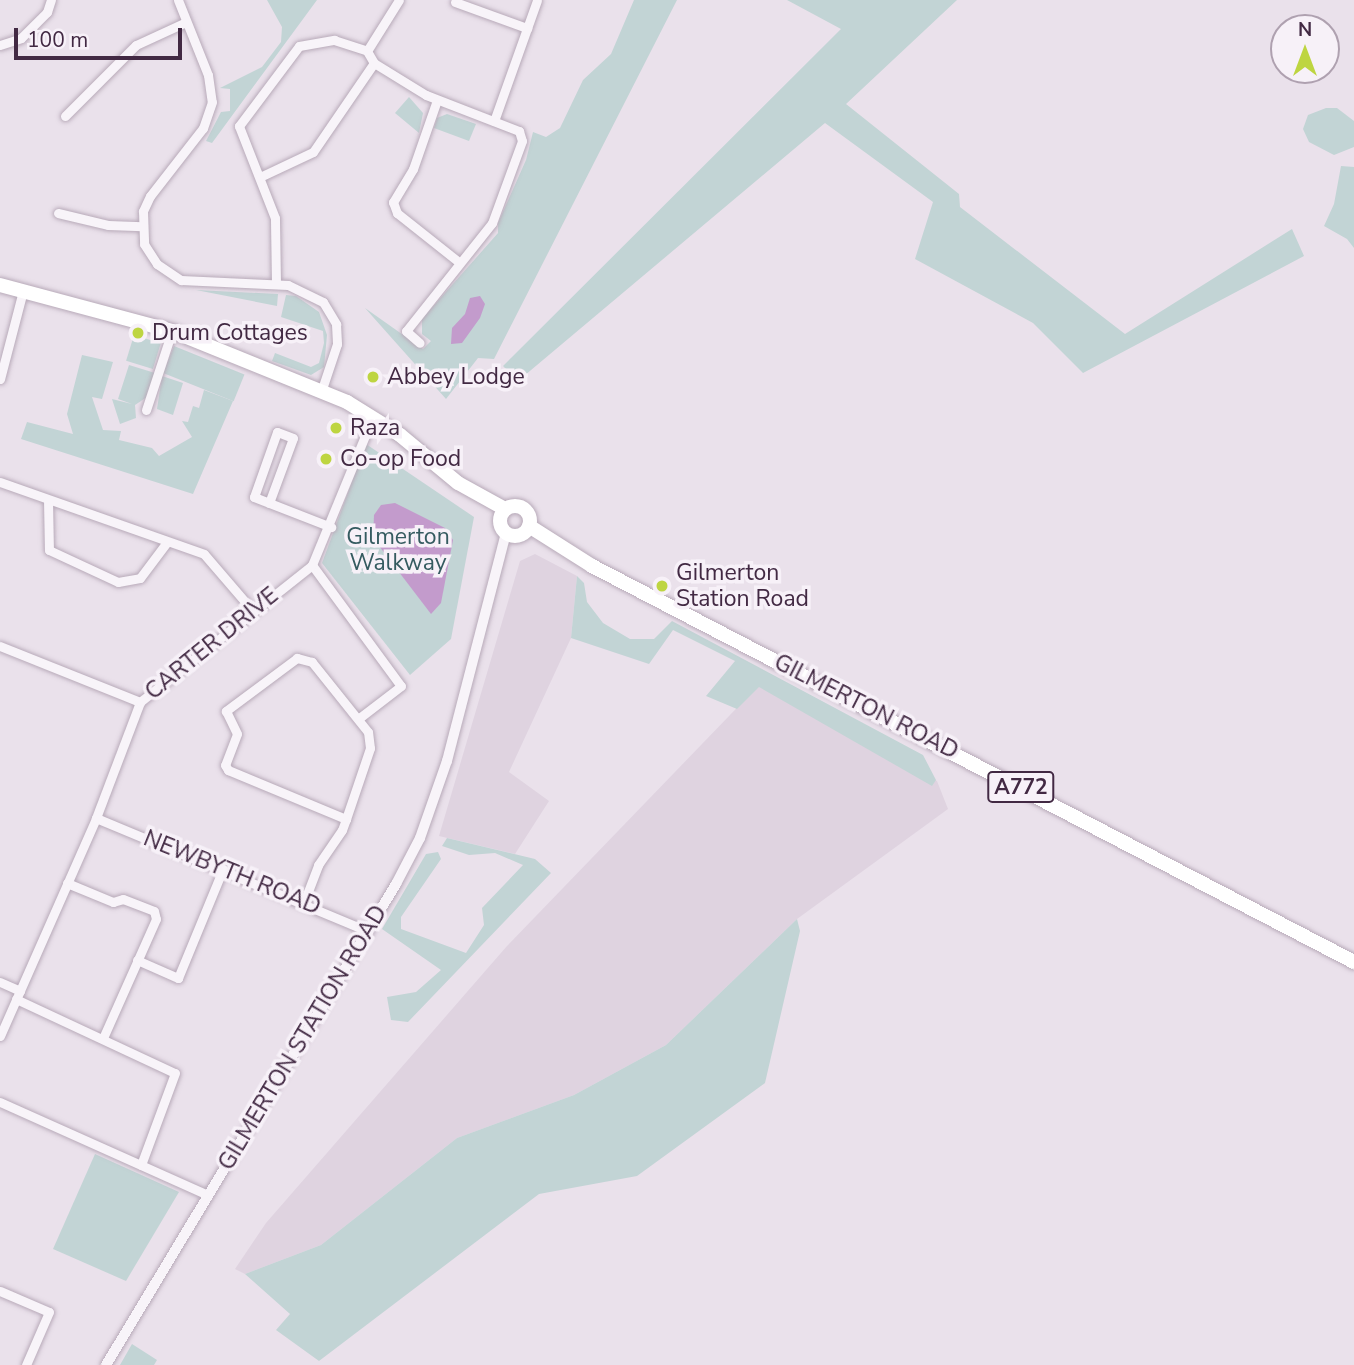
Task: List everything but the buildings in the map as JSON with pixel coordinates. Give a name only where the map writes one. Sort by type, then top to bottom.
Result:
[{"type":"main road","name":"A772","points":[[0,285],[173,331],[321,392],[373,416],[458,482],[505,509],[523,509],[529,526]]},
{"type":"main road","points":[[505,509],[499,521],[506,533],[520,535],[529,526]]},
{"type":"main road","name":"GILMERTON ROAD","points":[[529,526],[592,566],[1354,962]]},
{"type":"street","points":[[0,46],[17,41],[47,12],[51,0]]},
{"type":"street","points":[[178,0],[212,88],[210,115],[150,196],[142,226],[150,256],[181,279],[276,284],[312,293],[323,302],[336,324],[336,354],[321,392]]},
{"type":"street","points":[[367,51],[399,0]]},
{"type":"street","points":[[494,121],[537,0]]},
{"type":"street","points":[[456,2],[527,28]]},
{"type":"street","points":[[65,116],[136,45],[186,22]]},
{"type":"street","points":[[276,284],[275,218],[262,176],[239,125],[299,46],[334,40],[367,51],[374,63],[437,100],[519,131],[521,136],[492,223],[406,331],[420,343]]},
{"type":"street","points":[[262,176],[313,152],[374,63]]},
{"type":"street","points":[[437,100],[413,169],[393,202],[397,212],[460,263]]},
{"type":"street","points":[[58,213],[108,225],[142,226]]},
{"type":"street","points":[[0,379],[23,291]]},
{"type":"street","points":[[146,410],[173,331]]},
{"type":"street","name":"CARTER DRIVE","points":[[0,1036],[96,818],[140,702],[312,565],[331,527],[373,416]]},
{"type":"street","points":[[269,503],[293,438],[277,432],[254,497],[269,503],[331,527]]},
{"type":"street","points":[[0,482],[204,554],[253,611]]},
{"type":"street","points":[[48,500],[49,550],[118,582],[140,578],[167,542]]},
{"type":"street","name":"GILMERTON STATION ROAD","points":[[106,1365],[368,931],[420,838],[447,761],[506,533]]},
{"type":"street","points":[[312,565],[401,685],[358,719]]},
{"type":"street","points":[[0,646],[140,702]]},
{"type":"street","points":[[304,902],[318,865],[335,845],[346,820],[370,748],[368,732],[304,657],[226,711],[237,734],[225,765],[228,770],[346,820]]},
{"type":"street","name":"NEWBYTH ROAD","points":[[96,818],[304,902],[368,931]]},
{"type":"street","points":[[137,960],[178,978],[223,869]]},
{"type":"street","points":[[67,883],[113,902],[123,899],[154,911],[156,919],[103,1038]]},
{"type":"street","points":[[0,982],[18,995],[175,1073],[174,1085],[141,1165]]},
{"type":"street","points":[[0,1102],[208,1195]]},
{"type":"street","points":[[0,1290],[49,1312],[26,1365]]},
{"type":"shaded area","points":[[480,296],[485,304],[480,318],[462,343],[451,344],[452,328],[465,314],[470,298]]},
{"type":"shaded area","points":[[395,503],[445,528],[453,540],[441,603],[431,614],[373,538],[374,515],[381,505]]},
{"type":"shaded area","points":[[535,554],[577,576],[571,638],[509,772],[549,801],[515,854],[439,836],[520,561]]},
{"type":"shaded area","points":[[758,686],[937,781],[948,809],[797,919],[666,1045],[574,1095],[457,1138],[321,1245],[245,1274],[235,1269],[266,1223],[507,946]]},
{"type":"green space","points":[[267,0],[317,0],[212,143],[206,141],[221,112],[230,111],[230,89],[220,88],[262,67],[281,42],[282,27]]},
{"type":"green space","points":[[634,0],[677,0],[494,359],[478,358],[446,399],[365,308],[423,349],[431,341],[422,334],[422,319],[498,233],[498,223],[526,160],[533,132],[546,137],[560,128],[583,80],[611,54]]},
{"type":"green space","points":[[787,0],[957,0],[846,104],[959,194],[960,207],[1125,334],[1292,229],[1304,256],[1083,373],[1033,323],[915,259],[933,202],[825,123],[518,381],[503,366],[841,29]]},
{"type":"green space","points":[[409,97],[423,113],[419,133],[395,113]]},
{"type":"green space","points":[[1326,108],[1337,108],[1354,121],[1354,147],[1334,155],[1309,142],[1303,129],[1308,115]]},
{"type":"green space","points":[[447,114],[476,124],[469,141],[434,128],[437,118]]},
{"type":"green space","points":[[1341,166],[1354,167],[1354,248],[1347,239],[1324,226],[1334,204]]},
{"type":"green space","points":[[196,290],[278,294],[277,306]]},
{"type":"green space","points":[[286,295],[296,296],[319,312],[327,335],[324,367],[311,375],[272,361],[275,353],[311,367],[319,363],[324,343],[323,331],[281,317]]},
{"type":"green space","points":[[134,335],[161,343],[153,369],[126,361]]},
{"type":"green space","points":[[174,346],[244,374],[234,401],[163,373]]},
{"type":"green space","points":[[82,355],[113,362],[102,399],[92,397],[103,430],[121,431],[119,440],[152,448],[159,456],[192,437],[182,421],[188,422],[193,406],[199,408],[204,390],[233,401],[193,494],[21,439],[27,422],[73,434],[67,414]]},
{"type":"green space","points":[[129,365],[155,373],[147,397],[135,405],[136,418],[120,424],[112,399],[132,404],[118,399]]},
{"type":"green space","points":[[162,376],[183,383],[173,415],[157,409]]},
{"type":"green space","name":"Gilmerton Walkway","points":[[366,444],[474,517],[451,639],[410,675],[322,563]]},
{"type":"green space","points":[[577,576],[584,583],[587,602],[603,623],[630,639],[654,639],[672,621],[923,755],[936,780],[932,786],[759,687],[737,709],[706,696],[735,661],[673,630],[649,664],[571,638]]},
{"type":"green space","points":[[447,838],[535,859],[551,873],[408,1022],[391,1020],[387,997],[416,992],[441,970],[382,929],[426,854],[438,852],[441,859],[401,917],[401,929],[466,953],[484,925],[482,908],[523,865],[495,853],[469,855],[442,846]]},
{"type":"green space","points":[[797,919],[800,931],[765,1083],[637,1176],[539,1194],[319,1361],[276,1330],[290,1314],[245,1274],[321,1245],[457,1138],[574,1095],[666,1045]]},
{"type":"green space","points":[[95,1154],[179,1192],[126,1281],[53,1249]]},
{"type":"green space","points":[[132,1344],[157,1360],[154,1365],[120,1365]]},
{"type":"place","name":"Drum Cottages","points":[[138,333]]},
{"type":"place","name":"Abbey Lodge","points":[[373,377]]},
{"type":"place","name":"Raza","points":[[336,428]]},
{"type":"place","name":"Co-op Food","points":[[326,459]]},
{"type":"place","name":"Gilmerton Station Road","points":[[662,586]]}]
